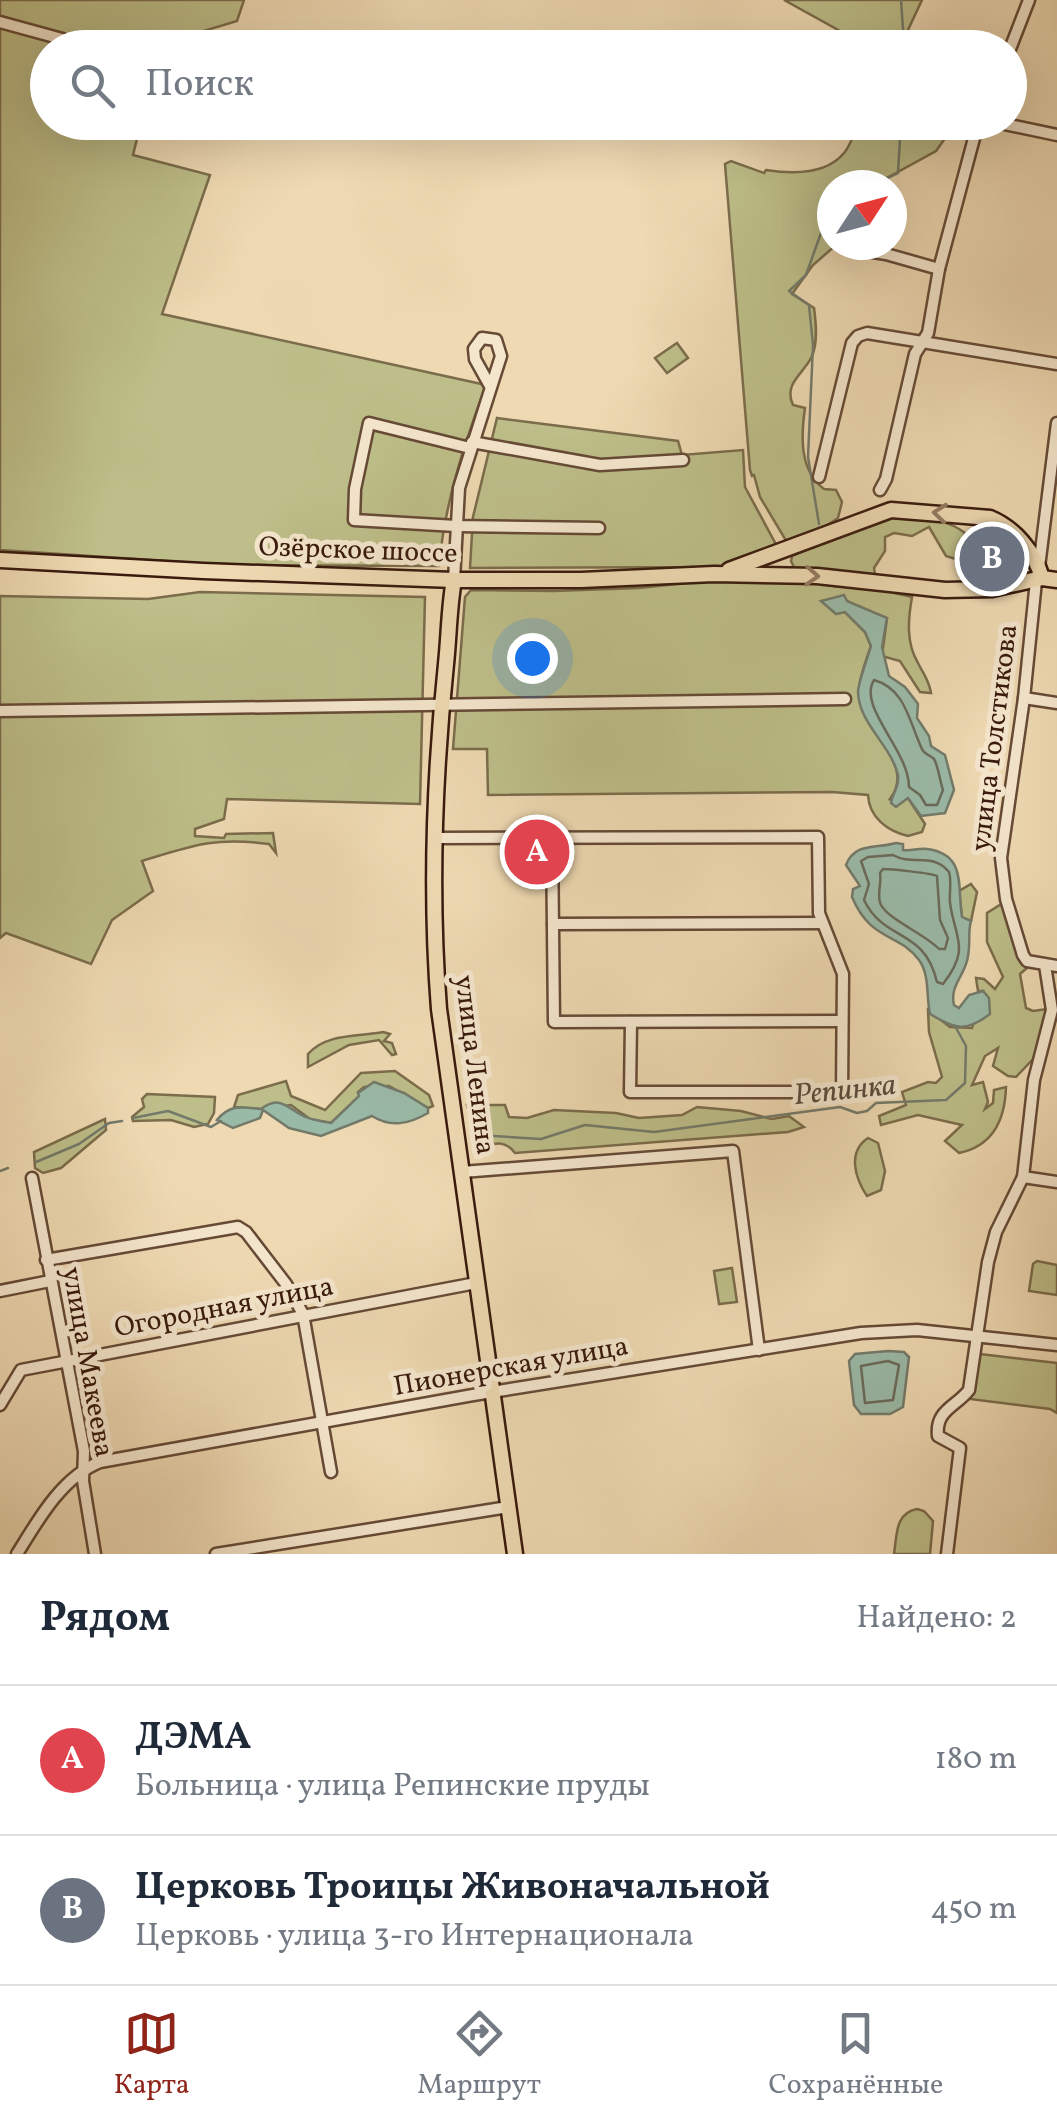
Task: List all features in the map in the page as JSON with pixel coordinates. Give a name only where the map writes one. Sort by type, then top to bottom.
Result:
[{"type":"main road","points":[[891,510],[990,518],[1016,535],[1044,577],[992,589],[946,590],[817,576],[714,574],[891,510]]},
{"type":"main road","name":"Озёрское шоссе","points":[[0,560],[454,580],[714,574]]},
{"type":"main road","name":"улица Ленина","points":[[454,580],[434,838],[438,992],[515,1554]]},
{"type":"street","points":[[1018,30],[1029,0]]},
{"type":"street","points":[[0,22],[30,30]]},
{"type":"street","points":[[1027,129],[1057,135]]},
{"type":"street","points":[[880,490],[886,479],[915,354],[924,344],[939,269],[974,140]]},
{"type":"street","points":[[907,260],[939,269]]},
{"type":"street","points":[[819,477],[852,343],[858,336],[867,333],[1057,364]]},
{"type":"street","points":[[454,580],[459,488],[490,386]]},
{"type":"street","points":[[600,528],[354,520],[354,489],[369,423],[471,445],[600,465],[682,460]]},
{"type":"street","name":"улица Толстикова","points":[[947,1554],[960,1448],[938,1436],[936,1430],[943,1412],[969,1390],[988,1262],[996,1232],[1023,1177],[1034,1080],[1052,1010],[1051,966],[1027,961],[1023,955],[1002,876],[1003,842],[1044,577],[1057,423]]},
{"type":"street","points":[[1024,698],[1057,703]]},
{"type":"street","points":[[0,711],[845,699]]},
{"type":"street","points":[[434,838],[818,837],[822,923],[843,974],[842,1092],[630,1092],[631,1022]]},
{"type":"street","points":[[552,838],[554,1022],[842,1021]]},
{"type":"street","points":[[553,924],[822,923]]},
{"type":"street","points":[[462,1172],[733,1151],[760,1350]]},
{"type":"street","points":[[1023,1177],[1057,1182]]},
{"type":"street","name":"улица Макеева","points":[[32,1178],[84,1451],[82,1481],[95,1554]]},
{"type":"street","points":[[46,1260],[238,1227],[246,1232],[286,1284],[302,1314],[330,1472]]},
{"type":"street","points":[[0,1291],[50,1281]]},
{"type":"street","name":"Огородная улица","points":[[0,1405],[21,1370],[476,1283]]},
{"type":"street","name":"Пионерская улица","points":[[84,1468],[492,1392],[888,1331],[1057,1345]]},
{"type":"street","points":[[17,1554],[66,1485],[84,1468]]},
{"type":"street","points":[[216,1554],[508,1508]]},
{"type":"green space","points":[[0,0],[244,0],[237,21],[207,30],[30,30],[30,140],[137,140],[133,155],[210,175],[162,314],[486,385],[456,474],[439,566],[227,565],[0,550]]},
{"type":"green space","points":[[784,0],[922,0],[908,30],[838,30]]},
{"type":"green space","points":[[852,140],[944,140],[936,151],[901,170],[817,170],[819,260],[792,294],[814,308],[815,345],[793,385],[791,397],[793,405],[805,408],[803,441],[810,472],[824,489],[836,490],[842,502],[838,518],[813,535],[788,544],[760,497],[750,470],[725,164],[731,161],[764,173],[797,172],[828,166],[844,153]]},
{"type":"green space","points":[[677,343],[688,358],[667,373],[655,358]]},
{"type":"green space","points":[[497,418],[678,441],[682,455],[743,450],[745,487],[779,550],[721,567],[470,568],[473,517]]},
{"type":"green space","points":[[903,515],[943,522],[965,533],[962,561],[946,556],[929,527],[912,536],[894,533],[885,537],[885,551],[874,568],[876,579],[803,569],[794,567],[791,561],[792,556],[846,531]]},
{"type":"green space","points":[[820,580],[826,585],[912,597],[910,639],[931,693],[920,692],[900,661],[882,656],[887,618],[837,598],[822,601],[836,614],[845,612],[865,632],[871,646],[860,683],[861,706],[897,772],[897,786],[890,799],[908,798],[925,824],[922,832],[908,836],[886,827],[872,810],[868,795],[488,795],[487,749],[453,749],[465,597],[471,590],[554,591],[705,581]]},
{"type":"green space","points":[[200,592],[425,597],[420,804],[227,799],[224,819],[195,829],[195,836],[224,838],[226,834],[273,833],[276,853],[269,844],[218,842],[142,861],[153,891],[112,920],[91,964],[6,933],[0,938],[0,596],[148,599]]},
{"type":"green space","points":[[971,884],[977,892],[971,921],[962,918],[959,891]]},
{"type":"green space","points":[[1003,903],[1020,961],[1028,967],[1020,974],[1026,1008],[1047,1009],[1035,1057],[1016,1077],[993,1066],[998,1048],[985,1056],[972,1085],[983,1082],[988,1102],[985,1109],[993,1103],[994,1090],[1006,1087],[1003,1110],[989,1138],[959,1153],[945,1141],[962,1125],[918,1115],[881,1125],[879,1116],[906,1105],[902,1092],[928,1082],[936,1083],[942,1077],[929,1032],[928,1010],[950,1027],[972,1028],[983,991],[978,991],[976,978],[984,979],[995,989],[1003,977],[987,942],[987,913]]},
{"type":"green space","points":[[390,1034],[384,1041],[392,1043],[396,1054],[392,1055],[379,1040],[349,1045],[308,1067],[308,1054],[324,1042]]},
{"type":"green space","points":[[395,1071],[429,1095],[433,1106],[428,1108],[389,1086],[364,1087],[358,1092],[360,1096],[331,1123],[310,1119],[291,1105],[234,1107],[238,1095],[286,1081],[291,1096],[325,1110],[361,1073]]},
{"type":"green space","points":[[147,1094],[215,1097],[214,1113],[208,1124],[194,1127],[171,1120],[133,1121],[132,1117],[144,1107],[142,1099]]},
{"type":"green space","points":[[467,1105],[505,1105],[509,1117],[527,1118],[554,1110],[639,1118],[682,1115],[697,1107],[741,1111],[772,1119],[789,1116],[804,1127],[788,1132],[515,1153],[499,1143],[479,1148]]},
{"type":"green space","points":[[105,1119],[106,1130],[61,1168],[43,1173],[35,1168],[34,1152]]},
{"type":"green space","points":[[868,1138],[878,1143],[885,1171],[881,1190],[867,1196],[859,1181],[855,1158]]},
{"type":"green space","points":[[1037,1261],[1057,1265],[1057,1295],[1029,1291],[1033,1264]]},
{"type":"green space","points":[[732,1268],[737,1302],[719,1304],[714,1271]]},
{"type":"green space","points":[[980,1354],[1057,1363],[1057,1413],[970,1399]]},
{"type":"green space","points":[[917,1509],[933,1521],[930,1554],[894,1554],[901,1520]]},
{"type":"water","points":[[844,595],[847,601],[887,618],[882,647],[889,676],[905,687],[918,704],[917,718],[931,746],[945,755],[954,790],[945,813],[921,816],[908,798],[896,807],[891,803],[898,775],[859,703],[858,691],[871,646],[865,632],[845,612],[836,614],[821,601]]},
{"type":"water","points":[[903,844],[903,850],[940,852],[949,858],[958,874],[962,917],[971,921],[968,958],[953,999],[959,1008],[969,995],[983,991],[989,998],[990,1014],[974,1024],[954,1026],[930,1014],[926,979],[919,960],[868,922],[852,897],[853,889],[860,886],[846,865],[850,858],[861,850]]},
{"type":"water","points":[[374,1082],[404,1093],[428,1108],[428,1113],[400,1123],[372,1116],[321,1136],[289,1128],[263,1110],[260,1118],[233,1128],[217,1120],[232,1109],[261,1109],[279,1103],[309,1118],[331,1123],[358,1093]]},
{"type":"water","points":[[904,1352],[909,1357],[903,1407],[890,1414],[861,1414],[854,1405],[849,1361],[855,1354]]},
{"type":"waterway","name":"Репинка","points":[[901,0],[903,30]]},
{"type":"waterway","name":"Репинка","points":[[898,170],[900,140]]},
{"type":"waterway","name":"Репинка","points":[[817,244],[806,275],[789,291],[809,305],[813,345],[808,457],[819,524]]},
{"type":"waterway","name":"Репинка","points":[[477,1131],[541,1139],[585,1125],[654,1132],[840,1107],[857,1113],[876,1103],[946,1100],[965,1083],[966,1046],[955,1026]]},
{"type":"waterway","name":"Репинка","points":[[133,1118],[168,1111],[211,1127],[221,1121]]},
{"type":"waterway","name":"Репинка","points":[[36,1162],[79,1144],[109,1123],[122,1121]]},
{"type":"waterway","name":"Репинка","points":[[0,1171],[8,1168]]},
{"type":"place","name":"Церковь Троицы Живоначальной","points":[[992,559]]},
{"type":"place","name":"ДЭМА","points":[[537,852]]}]
